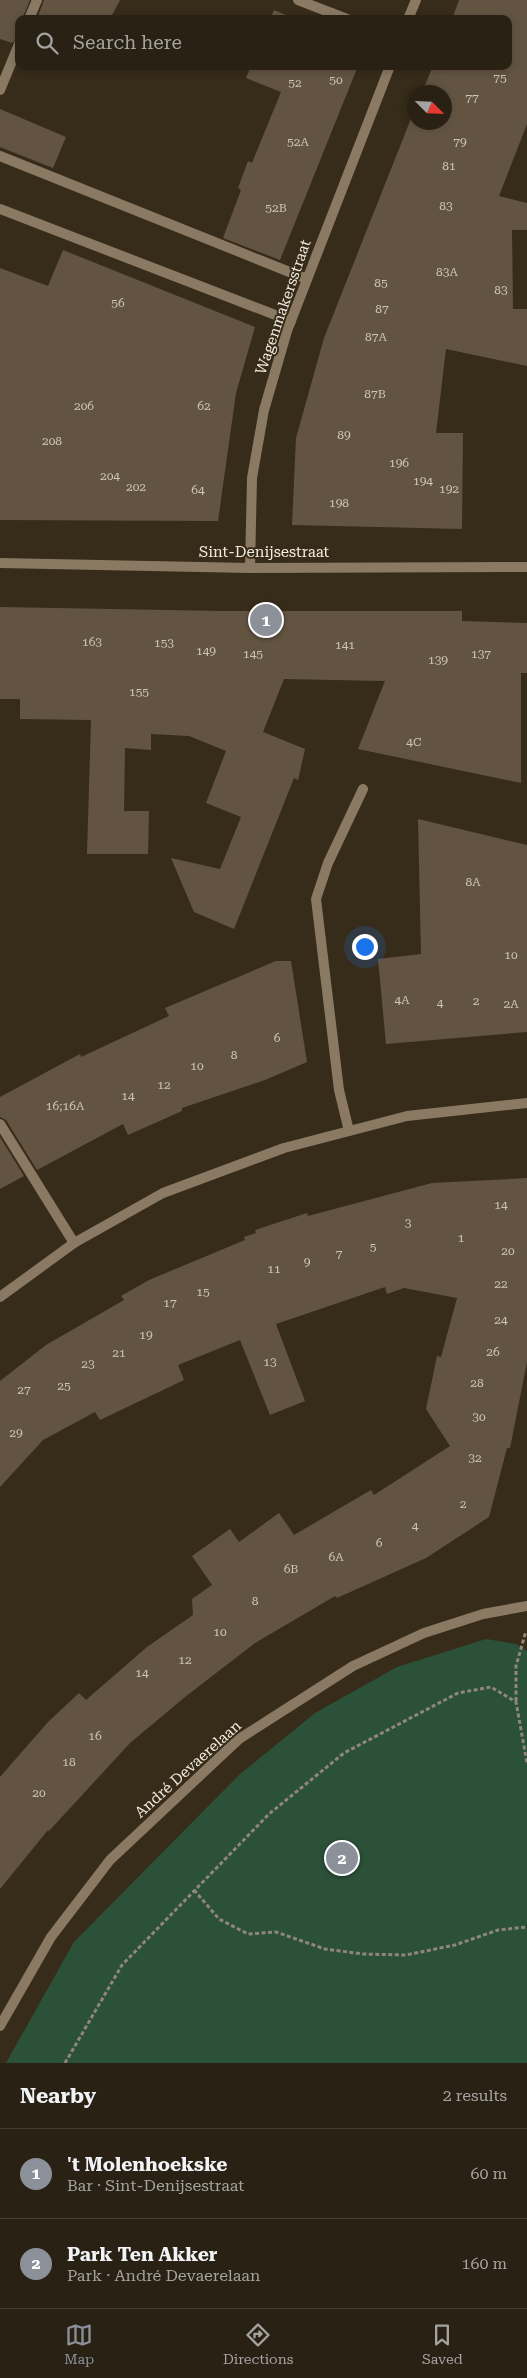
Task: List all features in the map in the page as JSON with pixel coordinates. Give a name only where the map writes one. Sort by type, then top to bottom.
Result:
[{"type":"street","points":[[31,15],[37,0]]},
{"type":"street","points":[[298,0],[337,15]]},
{"type":"street","points":[[410,15],[416,0]]},
{"type":"street","points":[[0,90],[15,54]]},
{"type":"street","name":"Wagenmakersstraat","points":[[250,568],[252,478],[264,410],[291,321],[388,70]]},
{"type":"street","points":[[0,156],[307,279]]},
{"type":"street","points":[[0,208],[291,321]]},
{"type":"street","name":"Sint-Denijsestraat","points":[[0,563],[250,568],[527,567]]},
{"type":"street","points":[[349,1131],[339,1090],[316,899],[328,863],[363,789]]},
{"type":"street","points":[[0,1297],[74,1243],[163,1193],[284,1148],[407,1116],[527,1103]]},
{"type":"street","points":[[0,1124],[74,1243]]},
{"type":"street","name":"André Devaerelaan","points":[[0,2026],[51,1937],[110,1860],[239,1740],[353,1666],[424,1633],[483,1614],[527,1606]]},
{"type":"path","points":[[527,1629],[516,1666],[516,1702],[527,1764]]},
{"type":"path","points":[[65,2063],[122,1966],[269,1814],[344,1753],[458,1693],[492,1687],[516,1702]]},
{"type":"path","points":[[194,1890],[219,1920],[248,1934],[276,1932],[325,1949],[363,1954],[406,1955],[455,1945],[498,1930],[527,1927]]},
{"type":"green space","points":[[486,1639],[516,1644],[527,1651],[527,2063],[6,2063],[74,1942],[239,1775],[315,1713],[397,1667]]},
{"type":"building","points":[[0,0],[30,0],[24,15],[15,15],[15,40],[12,43],[0,39]]},
{"type":"building","points":[[44,0],[120,0],[112,15],[38,15]]},
{"type":"building","points":[[459,0],[527,0],[527,124],[499,196],[527,203],[527,230],[512,230],[513,309],[527,309],[527,366],[446,349],[436,433],[463,433],[462,529],[292,525],[296,438],[324,338],[407,129],[452,130],[452,85],[425,85],[431,70],[512,70],[512,15],[453,15]]},
{"type":"building","points":[[274,10],[286,15],[272,15]]},
{"type":"building","points":[[249,70],[356,70],[280,260],[223,238],[241,190],[238,188],[248,161],[252,163],[281,92],[246,78]]},
{"type":"building","points":[[0,109],[66,137],[53,168],[0,147]]},
{"type":"building","points":[[63,250],[255,327],[236,393],[218,521],[0,520],[0,268],[48,286]]},
{"type":"building","points":[[0,607],[223,611],[462,611],[462,621],[527,623],[527,673],[521,673],[521,783],[358,749],[385,681],[284,679],[263,732],[305,749],[298,780],[294,778],[234,929],[194,912],[171,858],[220,869],[241,817],[206,803],[226,751],[189,736],[151,734],[151,750],[125,748],[124,811],[149,811],[148,854],[87,854],[91,720],[20,719],[20,699],[0,699]]},
{"type":"building","points":[[418,819],[527,845],[527,1032],[386,1044],[378,959],[421,954]]},
{"type":"building","points":[[276,961],[291,961],[307,1062],[265,1080],[182,1108],[182,1111],[128,1135],[123,1124],[37,1170],[6,1120],[0,1117],[0,1097],[80,1054],[81,1057],[169,1016],[165,1008]]},
{"type":"building","points":[[0,1137],[24,1176],[0,1189]]},
{"type":"building","points":[[527,1178],[527,1362],[510,1448],[507,1448],[489,1517],[426,1558],[337,1598],[335,1596],[255,1643],[185,1697],[130,1743],[48,1830],[0,1889],[0,1777],[48,1722],[79,1693],[86,1700],[147,1647],[193,1615],[192,1599],[212,1585],[192,1556],[230,1529],[239,1542],[279,1513],[294,1535],[371,1490],[374,1495],[450,1446],[426,1409],[437,1356],[441,1357],[457,1298],[404,1288],[387,1294],[385,1287],[276,1324],[305,1401],[270,1415],[240,1340],[178,1365],[184,1380],[100,1420],[95,1412],[43,1440],[0,1487],[0,1381],[46,1345],[124,1300],[121,1296],[149,1280],[245,1240],[244,1237],[256,1233],[255,1230],[307,1213],[308,1216],[432,1183]]},
{"type":"place","name":"'t Molenhoekske","points":[[266,620]]},
{"type":"place","name":"Park Ten Akker","points":[[342,1858]]}]
